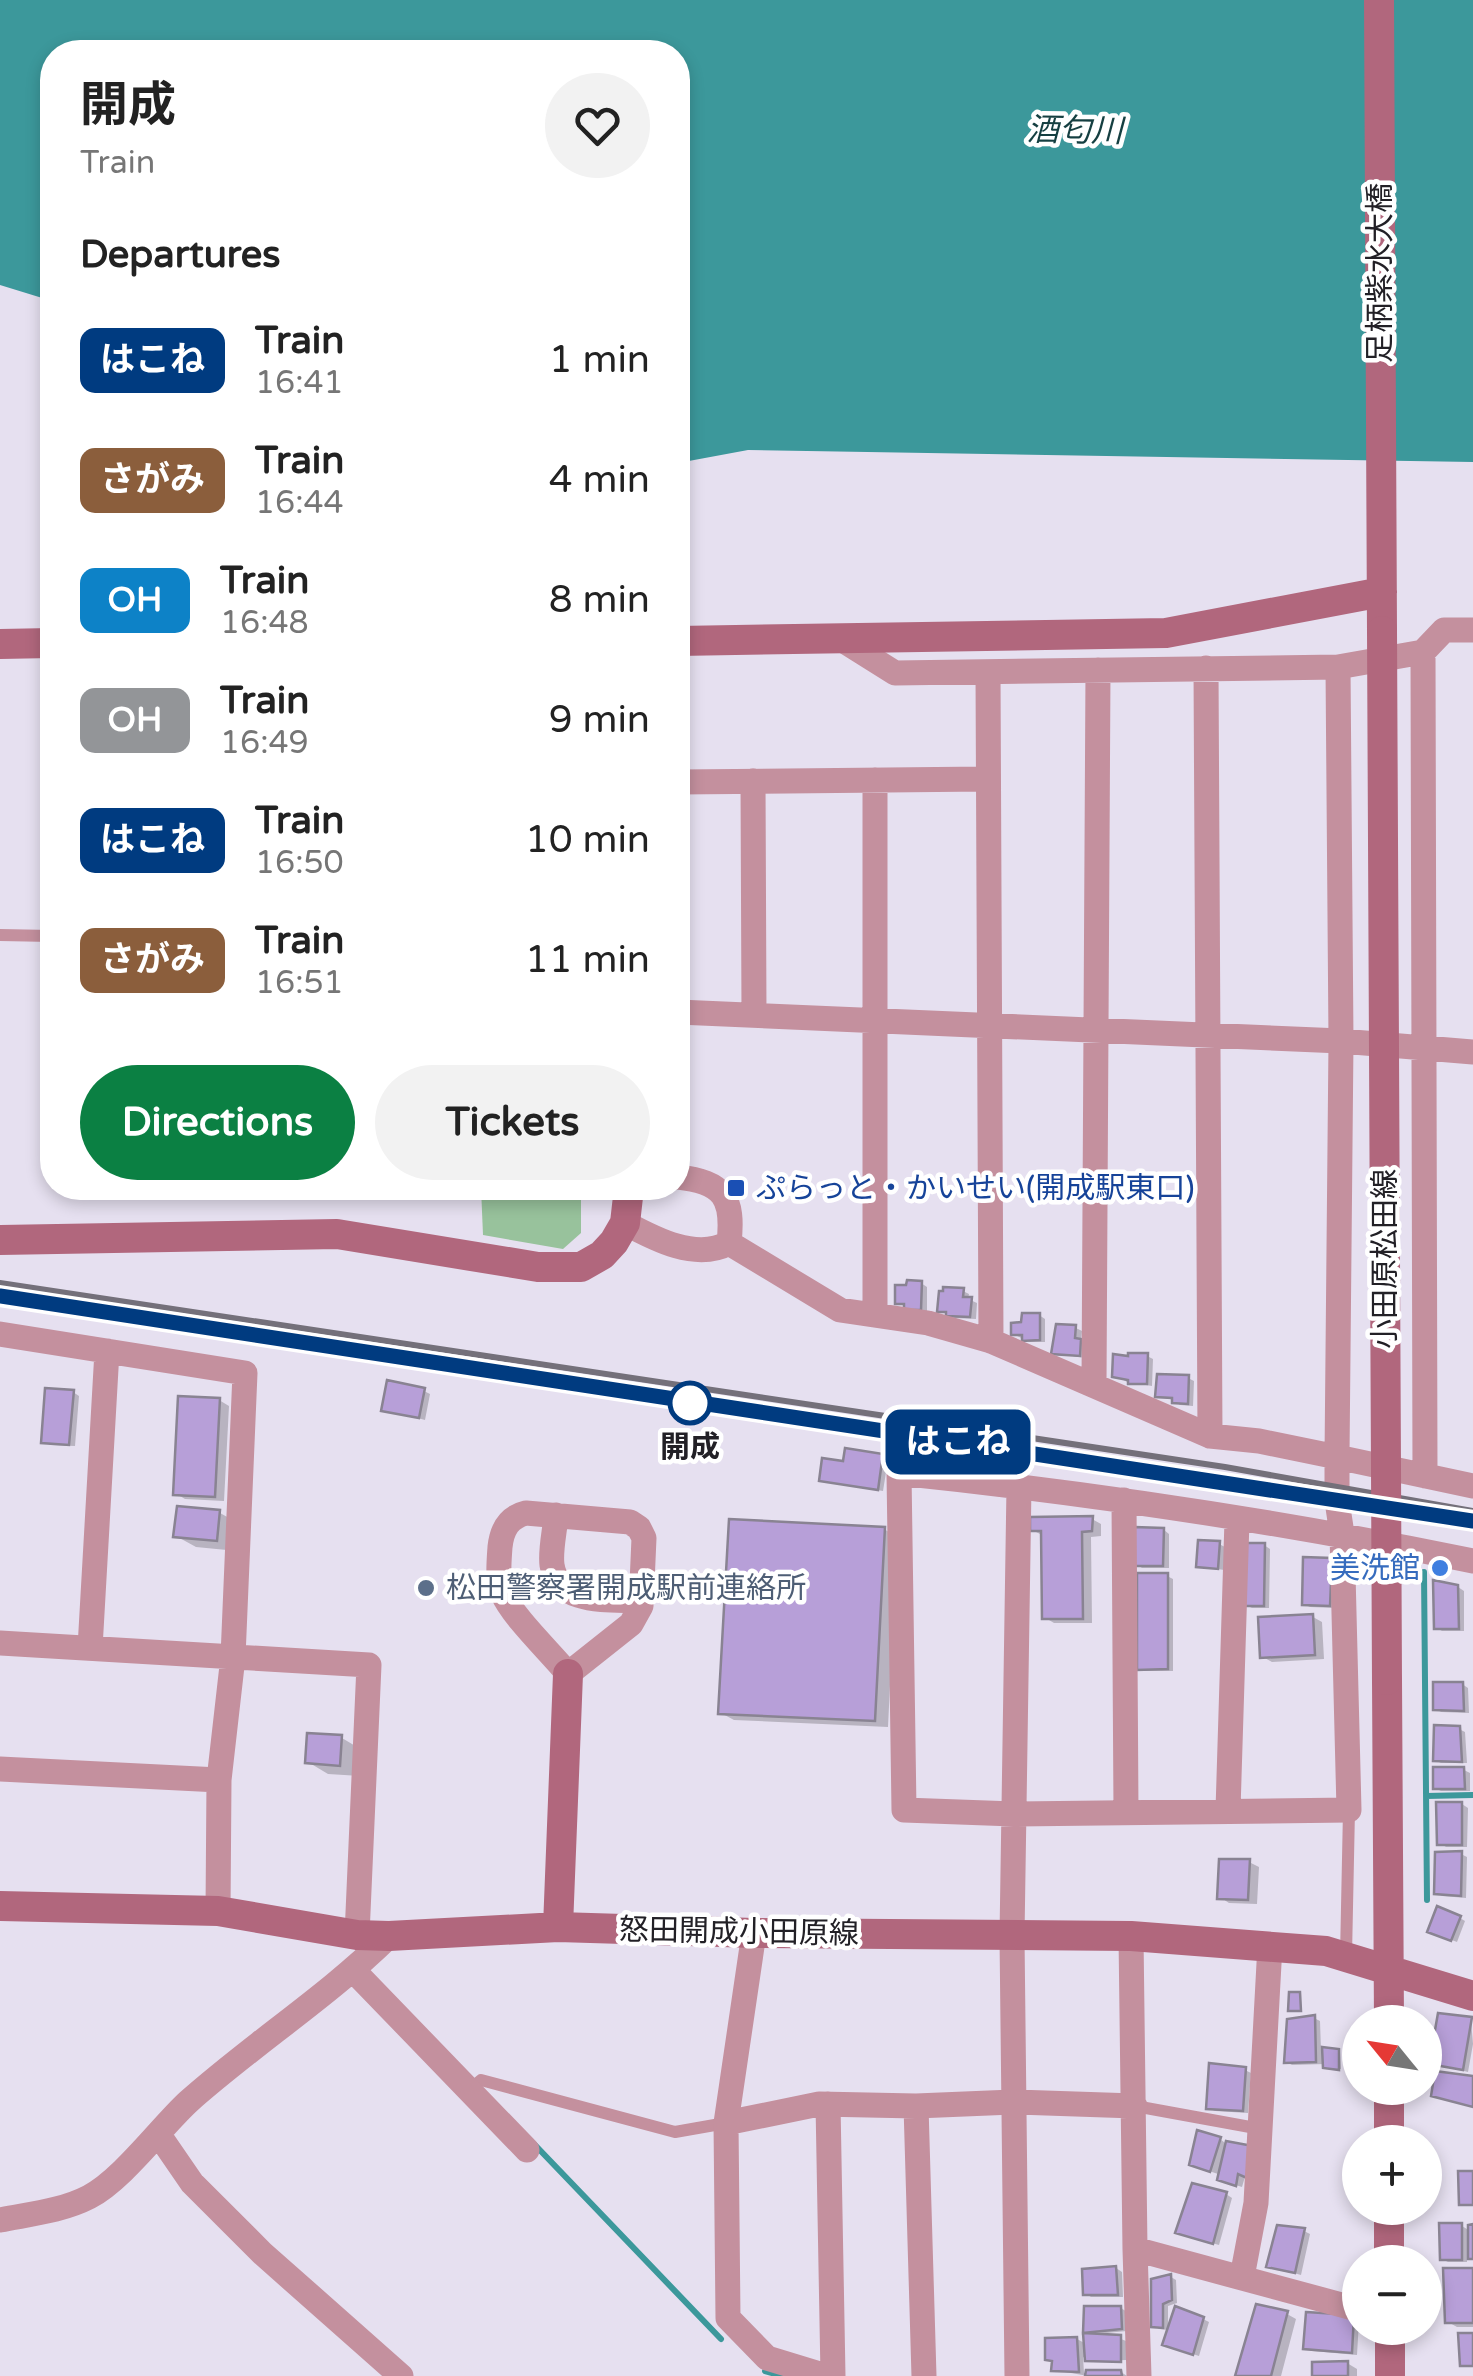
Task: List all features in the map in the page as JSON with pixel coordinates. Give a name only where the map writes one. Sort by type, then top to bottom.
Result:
[{"type":"main road","name":"足柄紫水大橋","points":[[1379,0],[1382,546]]},
{"type":"main road","name":"小田原松田線","points":[[1382,546],[1389,2005]]},
{"type":"main road","points":[[690,642],[1166,634],[1382,592]]},
{"type":"main road","points":[[0,644],[40,643]]},
{"type":"main road","points":[[0,1240],[336,1234],[538,1267],[581,1267],[602,1256],[624,1223],[627,1200]]},
{"type":"main road","points":[[558,1928],[568,1674]]},
{"type":"main road","name":"怒田開成小田原線","points":[[0,1906],[218,1911],[356,1935],[389,1936],[558,1928],[1130,1936],[1270,1945],[1346,1956],[1473,1996]]},
{"type":"main road","points":[[1390,2345],[1390,2376]]},
{"type":"street","points":[[844,641],[894,673],[1338,667],[1424,652],[1444,630],[1473,630]]},
{"type":"street","points":[[1424,652],[1425,1476]]},
{"type":"street","points":[[1338,667],[1341,1041],[1337,1501],[1342,1534],[1349,1810],[1014,1814],[904,1810],[899,1474],[1124,1500],[1342,1534],[1473,1561]]},
{"type":"street","points":[[1206,668],[1210,1436]]},
{"type":"street","points":[[1094,1384],[1098,670]]},
{"type":"street","points":[[988,672],[991,1341]]},
{"type":"street","points":[[690,782],[986,779]]},
{"type":"street","points":[[875,780],[875,1315]]},
{"type":"street","points":[[753,782],[754,1015]]},
{"type":"street","points":[[690,1012],[1341,1041],[1473,1052]]},
{"type":"street","points":[[690,1179],[724,1194],[732,1216],[729,1243]]},
{"type":"street","points":[[624,1223],[660,1242],[698,1250],[718,1249],[729,1243]]},
{"type":"street","points":[[729,1243],[840,1310],[928,1323],[991,1341],[1210,1436],[1259,1441],[1473,1486]]},
{"type":"street","points":[[0,1334],[245,1373],[233,1656],[219,1780],[218,1911]]},
{"type":"street","points":[[90,1648],[108,1351]]},
{"type":"street","points":[[1016,2376],[1012,1936],[1019,1486]]},
{"type":"street","points":[[1124,1500],[1126,1812]]},
{"type":"street","points":[[515,1516],[556,1516],[630,1522],[644,1538],[642,1601],[631,1624],[568,1674],[504,1597],[499,1578],[501,1537],[515,1516]]},
{"type":"street","points":[[556,1516],[552,1564],[560,1585],[579,1597],[642,1601]]},
{"type":"street","points":[[1228,1810],[1237,1520]]},
{"type":"street","points":[[0,1642],[370,1665],[356,1935]]},
{"type":"street","points":[[0,1769],[219,1780]]},
{"type":"street","points":[[754,1933],[726,2123],[728,2318],[768,2358],[830,2376],[828,2104]]},
{"type":"street","points":[[0,2220],[62,2208],[92,2196],[159,2135],[187,2103],[354,1971],[389,1936]]},
{"type":"street","points":[[1130,1936],[1139,2376]]},
{"type":"street","points":[[1242,2278],[1256,2203],[1270,1945]]},
{"type":"street","points":[[354,1971],[475,2085],[527,2150]]},
{"type":"street","points":[[726,2123],[828,2104],[1013,2102],[1135,2106]]},
{"type":"street","points":[[916,2106],[924,2376]]},
{"type":"street","points":[[159,2135],[206,2198],[401,2376]]},
{"type":"street","points":[[1135,2249],[1342,2305]]},
{"type":"lane","points":[[0,936],[40,936]]},
{"type":"lane","points":[[1346,1956],[1349,1810]]},
{"type":"lane","points":[[475,2085],[676,2132],[726,2123]]},
{"type":"lane","points":[[1135,2106],[1261,2129]]},
{"type":"shaded area","points":[[482,1200],[581,1200],[581,1233],[563,1249],[483,1235]]},
{"type":"water","name":"酒匂川","points":[[0,0],[1473,0],[1473,462],[748,450],[690,461],[690,40],[40,40],[40,297],[0,285]]},
{"type":"building","points":[[907,1280],[922,1281],[921,1310],[904,1310],[904,1304],[895,1304],[895,1285],[906,1285]]},
{"type":"building","points":[[943,1287],[964,1288],[963,1297],[972,1297],[970,1317],[937,1312]]},
{"type":"building","points":[[1022,1313],[1040,1313],[1040,1340],[1022,1341],[1022,1335],[1011,1335],[1011,1323],[1021,1322]]},
{"type":"building","points":[[1056,1324],[1076,1325],[1075,1338],[1081,1339],[1080,1356],[1051,1354]]},
{"type":"building","points":[[1148,1353],[1147,1384],[1128,1384],[1128,1380],[1112,1377],[1113,1354]]},
{"type":"building","points":[[1157,1374],[1189,1375],[1188,1404],[1155,1397]]},
{"type":"building","points":[[387,1380],[425,1388],[419,1418],[381,1411]]},
{"type":"building","points":[[45,1388],[74,1390],[69,1445],[41,1443]]},
{"type":"building","points":[[178,1396],[220,1398],[215,1497],[173,1495]]},
{"type":"building","points":[[845,1448],[883,1454],[878,1490],[819,1481],[822,1458],[843,1461]]},
{"type":"building","points":[[177,1506],[220,1510],[217,1541],[173,1537]]},
{"type":"building","points":[[1093,1516],[1092,1531],[1082,1532],[1083,1619],[1042,1619],[1041,1531],[1030,1531],[1030,1517]]},
{"type":"building","points":[[729,1519],[885,1527],[875,1721],[718,1714]]},
{"type":"building","points":[[1134,1527],[1164,1528],[1163,1566],[1133,1566]]},
{"type":"building","points":[[1198,1540],[1220,1541],[1218,1569],[1196,1567]]},
{"type":"building","points":[[1244,1543],[1265,1543],[1264,1606],[1243,1606]]},
{"type":"building","points":[[1303,1557],[1332,1558],[1330,1606],[1302,1605]]},
{"type":"building","points":[[1137,1573],[1168,1573],[1168,1669],[1137,1670]]},
{"type":"building","points":[[1433,1580],[1458,1585],[1459,1629],[1434,1629]]},
{"type":"building","points":[[1313,1614],[1315,1655],[1260,1658],[1258,1617]]},
{"type":"building","points":[[1433,1682],[1463,1682],[1464,1711],[1433,1710]]},
{"type":"building","points":[[1434,1725],[1460,1726],[1462,1762],[1433,1761]]},
{"type":"building","points":[[307,1733],[342,1735],[340,1766],[305,1763]]},
{"type":"building","points":[[1433,1767],[1464,1767],[1465,1789],[1433,1789]]},
{"type":"building","points":[[1436,1802],[1462,1802],[1462,1845],[1437,1845]]},
{"type":"building","points":[[1462,1851],[1461,1896],[1434,1894],[1435,1852]]},
{"type":"building","points":[[1219,1859],[1250,1859],[1248,1900],[1217,1899]]},
{"type":"building","points":[[1437,1906],[1461,1916],[1451,1941],[1427,1932]]},
{"type":"building","points":[[1289,1992],[1300,1992],[1301,2011],[1288,2011]]},
{"type":"building","points":[[1442,2013],[1472,2017],[1463,2070],[1442,2066]]},
{"type":"building","points":[[1315,2015],[1316,2062],[1284,2063],[1287,2019]]},
{"type":"building","points":[[1322,2047],[1339,2049],[1339,2070],[1323,2068]]},
{"type":"building","points":[[1209,2063],[1246,2067],[1243,2111],[1206,2109]]},
{"type":"building","points":[[1442,2072],[1473,2076],[1473,2107],[1442,2099]]},
{"type":"building","points":[[1197,2130],[1221,2137],[1210,2172],[1189,2165]]},
{"type":"building","points":[[1226,2141],[1253,2146],[1249,2179],[1238,2174],[1236,2186],[1217,2180]]},
{"type":"building","points":[[1458,2171],[1473,2171],[1473,2205],[1459,2205]]},
{"type":"building","points":[[1192,2183],[1227,2192],[1213,2244],[1175,2233]]},
{"type":"building","points":[[1462,2223],[1462,2260],[1442,2260],[1439,2225]]},
{"type":"building","points":[[1473,2224],[1473,2259],[1468,2259],[1468,2225]]},
{"type":"building","points":[[1277,2225],[1305,2228],[1295,2273],[1266,2267]]},
{"type":"building","points":[[1116,2266],[1118,2295],[1083,2295],[1082,2269]]},
{"type":"building","points":[[1443,2268],[1473,2268],[1473,2323],[1445,2323]]},
{"type":"building","points":[[1171,2274],[1172,2300],[1163,2304],[1163,2328],[1151,2327],[1151,2279]]},
{"type":"building","points":[[1256,2304],[1288,2311],[1271,2376],[1235,2376]]},
{"type":"building","points":[[1084,2306],[1121,2306],[1122,2329],[1083,2333]]},
{"type":"building","points":[[1175,2306],[1204,2317],[1193,2355],[1162,2345]]},
{"type":"building","points":[[1306,2312],[1342,2314],[1342,2345],[1352,2345],[1352,2353],[1303,2349]]},
{"type":"building","points":[[1083,2333],[1121,2335],[1121,2362],[1085,2361]]},
{"type":"building","points":[[1458,2333],[1473,2333],[1473,2366],[1460,2366]]},
{"type":"building","points":[[1077,2337],[1079,2372],[1051,2371],[1052,2361],[1045,2360],[1045,2338]]},
{"type":"building","points":[[1348,2361],[1348,2376],[1312,2376],[1312,2362]]},
{"type":"building","points":[[1086,2370],[1121,2370],[1122,2376],[1085,2376]]},
{"type":"waterway","points":[[1424,1572],[1427,1900]]},
{"type":"waterway","points":[[1426,1796],[1473,1795]]},
{"type":"waterway","points":[[535,2145],[721,2339]]},
{"type":"waterway","points":[[765,2371],[782,2376]]},
{"type":"railway","points":[[0,1283],[1225,1467],[1473,1511]]},
{"type":"train","name":"はこね","points":[[0,1296],[1473,1521]]},
{"type":"place","name":"ぷらっと・かいせい(開成駅東口)","points":[[736,1188]]},
{"type":"place","name":"開成","points":[[690,1403]]},
{"type":"place","name":"美洗館","points":[[1440,1568]]},
{"type":"place","name":"松田警察署開成駅前連絡所","points":[[426,1588]]}]
